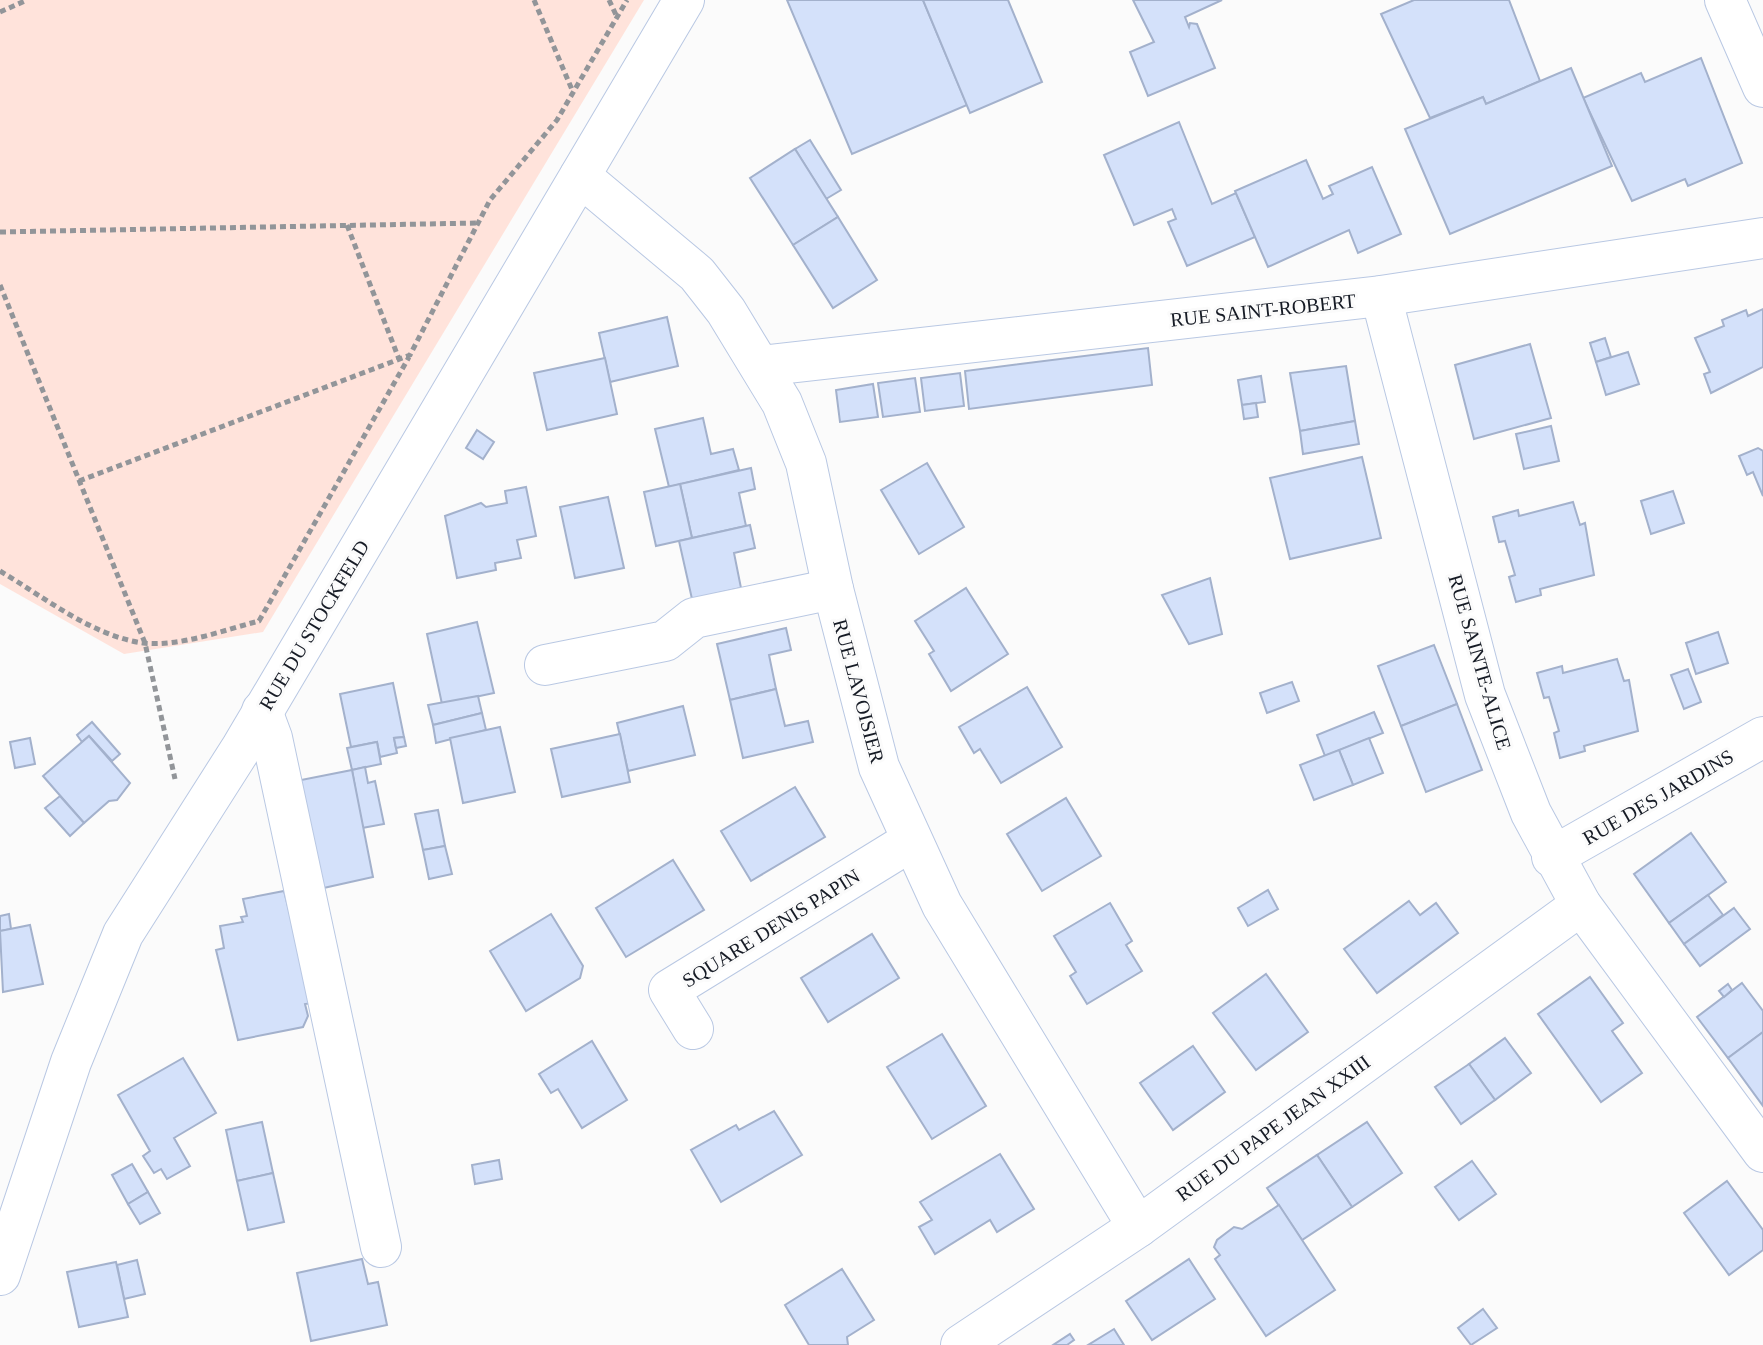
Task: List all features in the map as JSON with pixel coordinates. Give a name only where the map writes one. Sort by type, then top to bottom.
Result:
[{"type":"street","name":"RUE DU STOCKFELD","points":[[0,1275],[71,1062],[123,934],[262,711],[684,0]]},
{"type":"street","points":[[1725,0],[1763,87]]},
{"type":"street","name":"RUE LAVOISIER","points":[[580,176],[697,274],[762,366],[782,403],[806,463],[868,735],[911,841],[974,959],[1138,1227]]},
{"type":"street","name":"RUE SAINT-ROBERT","points":[[762,366],[1381,296],[1763,238]]},
{"type":"street","name":"RUE SAINTE-ALICE","points":[[1381,296],[1485,695],[1504,751],[1552,857],[1581,905],[1763,1152]]},
{"type":"street","points":[[545,665],[665,641],[694,618],[833,589]]},
{"type":"street","points":[[262,711],[272,738],[381,1247]]},
{"type":"street","name":"RUE DES JARDINS","points":[[1552,857],[1763,737]]},
{"type":"street","name":"SQUARE DENIS PAPIN","points":[[693,1029],[669,990],[911,841]]},
{"type":"street","name":"RUE DU PAPE JEAN XXIII","points":[[961,1345],[1138,1227],[1581,905]]},
{"type":"path","points":[[0,12],[27,0]]},
{"type":"path","points":[[534,0],[573,93]]},
{"type":"path","points":[[609,0],[617,18]]},
{"type":"path","points":[[0,571],[105,633],[145,643],[191,638],[259,621],[410,355],[490,200],[557,120],[627,0]]},
{"type":"path","points":[[0,232],[478,223]]},
{"type":"path","points":[[347,225],[399,359]]},
{"type":"path","points":[[0,285],[145,643],[187,835]]},
{"type":"path","points":[[79,481],[410,355]]},
{"type":"shaded area","points":[[0,0],[644,0],[263,632],[124,654],[0,584]]},
{"type":"building","points":[[787,0],[923,0],[967,105],[852,154]]},
{"type":"building","points":[[923,0],[1008,0],[1042,82],[970,113]]},
{"type":"building","points":[[1133,0],[1222,0],[1185,17],[1189,27],[1190,23],[1197,24],[1215,68],[1148,96],[1130,52],[1154,42]]},
{"type":"building","points":[[1414,0],[1509,0],[1540,81],[1486,104],[1483,97],[1430,118],[1381,14]]},
{"type":"building","points":[[1701,58],[1742,163],[1688,186],[1685,179],[1632,201],[1583,98],[1641,73],[1645,82]]},
{"type":"building","points":[[1571,68],[1612,166],[1450,234],[1405,129],[1483,97],[1486,104]]},
{"type":"building","points":[[1179,122],[1212,204],[1236,193],[1255,237],[1187,266],[1168,222],[1176,219],[1172,209],[1134,225],[1104,155]]},
{"type":"building","points":[[810,140],[841,190],[826,199],[795,149]]},
{"type":"building","points":[[795,149],[838,217],[793,245],[750,178]]},
{"type":"building","points":[[1306,160],[1323,199],[1333,194],[1329,186],[1372,167],[1401,234],[1358,253],[1349,230],[1268,267],[1235,191]]},
{"type":"building","points":[[838,217],[877,280],[833,308],[793,245]]},
{"type":"building","points":[[1763,309],[1763,367],[1711,393],[1704,374],[1710,372],[1695,338],[1724,326],[1722,320],[1746,310],[1748,316]]},
{"type":"building","points":[[667,317],[678,366],[610,382],[599,333]]},
{"type":"building","points":[[1605,338],[1611,357],[1596,362],[1590,343]]},
{"type":"building","points":[[1530,344],[1551,418],[1474,439],[1455,365]]},
{"type":"building","points":[[1148,348],[1152,385],[969,409],[965,371]]},
{"type":"building","points":[[1628,352],[1639,384],[1606,395],[1596,362]]},
{"type":"building","points":[[605,358],[617,414],[547,430],[534,373]]},
{"type":"building","points":[[1346,366],[1355,421],[1300,431],[1290,373]]},
{"type":"building","points":[[960,373],[964,406],[925,411],[921,378]]},
{"type":"building","points":[[1261,376],[1265,402],[1242,405],[1238,380]]},
{"type":"building","points":[[915,378],[920,412],[883,417],[878,383]]},
{"type":"building","points":[[873,384],[878,417],[840,422],[836,390]]},
{"type":"building","points":[[1256,403],[1258,417],[1244,419],[1242,405]]},
{"type":"building","points":[[703,418],[711,454],[733,449],[739,470],[669,487],[655,429]]},
{"type":"building","points":[[1355,421],[1359,444],[1303,454],[1300,431]]},
{"type":"building","points":[[1551,426],[1559,461],[1524,469],[1516,434]]},
{"type":"building","points":[[477,430],[494,442],[483,459],[466,448]]},
{"type":"building","points":[[1758,448],[1763,451],[1763,496],[1753,472],[1747,475],[1739,456]]},
{"type":"building","points":[[1362,457],[1381,538],[1290,559],[1270,478]]},
{"type":"building","points":[[927,463],[964,527],[919,554],[881,490]]},
{"type":"building","points":[[751,468],[755,489],[739,493],[746,526],[692,538],[680,484]]},
{"type":"building","points":[[680,484],[692,538],[656,546],[644,492]]},
{"type":"building","points":[[526,487],[536,536],[517,540],[521,558],[495,563],[496,570],[457,578],[445,516],[481,503],[486,507],[507,503],[505,491]]},
{"type":"building","points":[[1673,491],[1684,523],[1651,534],[1641,501]]},
{"type":"building","points":[[608,497],[624,568],[575,578],[560,507]]},
{"type":"building","points":[[1573,502],[1580,525],[1585,523],[1594,575],[1540,589],[1541,595],[1516,602],[1509,577],[1515,575],[1505,541],[1499,542],[1493,517],[1518,510],[1519,516]]},
{"type":"building","points":[[750,525],[755,548],[734,553],[741,588],[692,599],[679,541]]},
{"type":"building","points":[[1210,578],[1222,634],[1189,644],[1162,595]]},
{"type":"building","points":[[966,588],[1008,654],[951,691],[929,654],[934,651],[915,621]]},
{"type":"building","points":[[477,622],[494,693],[442,704],[427,634]]},
{"type":"building","points":[[786,628],[791,650],[769,655],[776,689],[730,700],[717,644]]},
{"type":"building","points":[[1718,632],[1728,663],[1696,674],[1686,643]]},
{"type":"building","points":[[1434,645],[1457,704],[1401,726],[1378,666]]},
{"type":"building","points":[[1617,659],[1624,681],[1629,680],[1638,731],[1584,746],[1585,751],[1560,758],[1554,733],[1559,731],[1549,697],[1544,698],[1537,673],[1562,666],[1563,673]]},
{"type":"building","points":[[1688,669],[1701,702],[1684,709],[1671,675]]},
{"type":"building","points":[[1292,682],[1299,701],[1267,713],[1260,693]]},
{"type":"building","points":[[393,683],[404,737],[394,738],[397,753],[380,757],[377,742],[351,747],[340,694]]},
{"type":"building","points":[[1027,687],[1062,747],[1001,783],[980,749],[974,753],[959,727]]},
{"type":"building","points":[[776,689],[785,726],[808,721],[813,742],[743,758],[730,700]]},
{"type":"building","points":[[478,696],[482,713],[433,725],[428,705]]},
{"type":"building","points":[[1457,704],[1482,770],[1426,792],[1401,726]]},
{"type":"building","points":[[683,706],[695,755],[628,771],[617,723]]},
{"type":"building","points":[[1374,712],[1383,733],[1325,756],[1317,735]]},
{"type":"building","points":[[482,713],[486,730],[436,743],[433,725]]},
{"type":"building","points":[[92,722],[120,754],[112,761],[89,736],[82,742],[77,735]]},
{"type":"building","points":[[500,727],[515,792],[463,803],[450,738]]},
{"type":"building","points":[[620,734],[630,782],[562,797],[551,749]]},
{"type":"building","points":[[89,736],[130,783],[117,800],[109,801],[84,823],[43,776]]},
{"type":"building","points":[[404,737],[406,746],[396,748],[394,738]]},
{"type":"building","points":[[30,738],[35,764],[15,768],[10,742]]},
{"type":"building","points":[[1369,738],[1383,773],[1353,785],[1339,750]]},
{"type":"building","points":[[377,742],[381,764],[352,770],[347,748]]},
{"type":"building","points":[[1339,750],[1353,785],[1314,800],[1300,765]]},
{"type":"building","points":[[365,767],[368,783],[375,781],[384,824],[362,828],[352,770]]},
{"type":"building","points":[[352,770],[373,877],[319,889],[296,781]]},
{"type":"building","points":[[795,787],[825,837],[751,881],[721,831]]},
{"type":"building","points":[[60,796],[84,823],[70,836],[45,808]]},
{"type":"building","points":[[1066,798],[1101,856],[1042,891],[1007,834]]},
{"type":"building","points":[[438,810],[445,846],[423,850],[415,814]]},
{"type":"building","points":[[1691,833],[1726,882],[1669,923],[1634,874]]},
{"type":"building","points":[[445,846],[452,874],[429,879],[423,850]]},
{"type":"building","points":[[673,860],[704,910],[626,957],[596,908]]},
{"type":"building","points":[[1268,890],[1278,909],[1248,926],[1238,908]]},
{"type":"building","points":[[284,891],[313,1003],[305,1004],[308,1016],[303,1027],[238,1040],[216,950],[224,948],[220,926],[243,922],[241,917],[247,916],[243,899]]},
{"type":"building","points":[[1708,895],[1723,915],[1684,944],[1669,923]]},
{"type":"building","points":[[1409,901],[1420,915],[1436,903],[1458,933],[1377,993],[1344,949]]},
{"type":"building","points":[[1110,903],[1132,941],[1126,945],[1142,971],[1087,1004],[1070,976],[1076,972],[1054,936]]},
{"type":"building","points":[[1734,908],[1750,929],[1700,966],[1684,944]]},
{"type":"building","points":[[9,914],[11,929],[0,931],[0,916]]},
{"type":"building","points":[[551,914],[583,966],[580,978],[526,1011],[490,951]]},
{"type":"building","points":[[30,925],[43,984],[3,992],[0,931]]},
{"type":"building","points":[[872,934],[899,978],[828,1022],[801,978]]},
{"type":"building","points":[[1266,974],[1308,1032],[1256,1070],[1213,1013]]},
{"type":"building","points":[[1590,977],[1623,1023],[1612,1031],[1642,1073],[1601,1102],[1538,1014]]},
{"type":"building","points":[[1742,983],[1763,1011],[1763,1032],[1728,1058],[1697,1017]]},
{"type":"building","points":[[1728,984],[1732,990],[1724,997],[1719,991]]},
{"type":"building","points":[[1763,1032],[1763,1106],[1728,1058]]},
{"type":"building","points":[[942,1034],[986,1106],[932,1139],[887,1067]]},
{"type":"building","points":[[1505,1038],[1531,1073],[1495,1100],[1469,1064]]},
{"type":"building","points":[[592,1041],[627,1100],[582,1128],[558,1089],[551,1093],[539,1074]]},
{"type":"building","points":[[1193,1046],[1225,1092],[1173,1130],[1140,1083]]},
{"type":"building","points":[[183,1058],[216,1113],[174,1138],[190,1166],[167,1179],[161,1169],[154,1173],[143,1156],[150,1151],[118,1095]]},
{"type":"building","points":[[1469,1064],[1495,1100],[1461,1124],[1435,1087]]},
{"type":"building","points":[[774,1111],[802,1155],[721,1202],[691,1150],[736,1125],[739,1130]]},
{"type":"building","points":[[262,1122],[273,1173],[237,1181],[226,1130]]},
{"type":"building","points":[[1367,1122],[1402,1173],[1352,1207],[1317,1155]]},
{"type":"building","points":[[1000,1154],[1034,1209],[997,1232],[990,1220],[935,1254],[919,1227],[932,1220],[920,1202]]},
{"type":"building","points":[[1317,1155],[1352,1207],[1302,1240],[1267,1188]]},
{"type":"building","points":[[499,1160],[502,1179],[475,1184],[472,1165]]},
{"type":"building","points":[[1472,1161],[1496,1194],[1459,1220],[1435,1187]]},
{"type":"building","points":[[132,1164],[148,1192],[128,1204],[112,1175]]},
{"type":"building","points":[[273,1173],[284,1222],[248,1230],[237,1181]]},
{"type":"building","points":[[1727,1181],[1763,1230],[1763,1250],[1729,1275],[1684,1213]]},
{"type":"building","points":[[148,1192],[160,1213],[140,1224],[128,1204]]},
{"type":"building","points":[[1279,1205],[1335,1290],[1266,1336],[1215,1259],[1220,1255],[1214,1247],[1217,1240],[1234,1227],[1242,1229]]},
{"type":"building","points":[[362,1259],[368,1284],[378,1282],[387,1325],[311,1341],[297,1273]]},
{"type":"building","points":[[1189,1259],[1215,1299],[1152,1340],[1126,1301]]},
{"type":"building","points":[[137,1260],[145,1294],[124,1299],[117,1265]]},
{"type":"building","points":[[116,1262],[128,1317],[79,1327],[67,1272]]},
{"type":"building","points":[[842,1269],[874,1320],[847,1337],[848,1345],[809,1345],[785,1305]]},
{"type":"building","points":[[1483,1309],[1497,1328],[1471,1345],[1458,1328]]},
{"type":"building","points":[[1114,1329],[1124,1345],[1088,1345]]},
{"type":"building","points":[[1070,1334],[1074,1340],[1067,1345],[1053,1345]]}]
